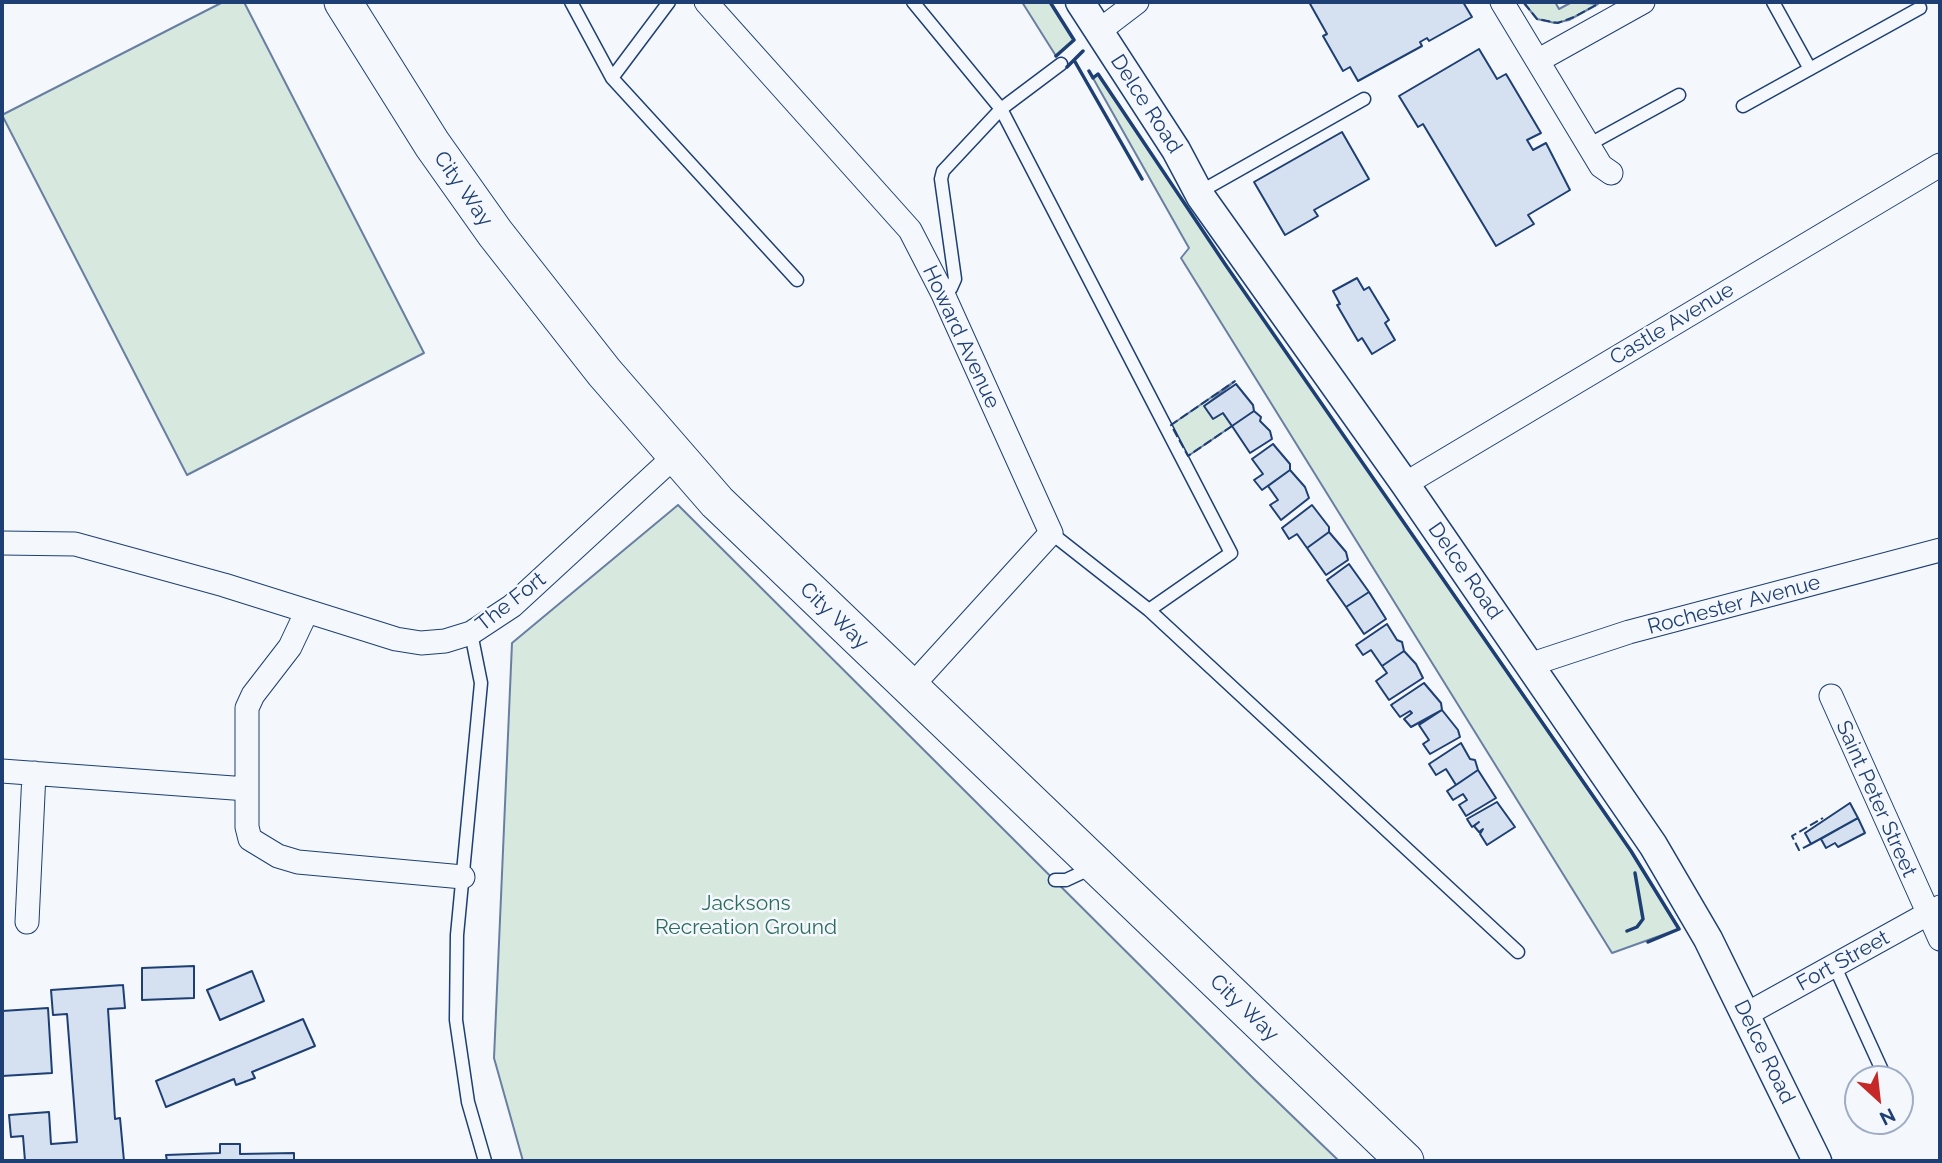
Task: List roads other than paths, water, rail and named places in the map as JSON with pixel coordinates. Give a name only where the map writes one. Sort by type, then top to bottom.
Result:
[{"type":"main road","name":"City Way","points":[[343,2],[432,144],[495,233],[596,363],[727,511],[1405,1161]]},
{"type":"street","name":"Howard Avenue","points":[[706,2],[903,220],[943,294],[1051,533]]},
{"type":"street","name":"Delce Road","points":[[1080,2],[1176,150],[1198,193],[1405,484],[1653,845],[1702,926],[1817,1161]]},
{"type":"street","points":[[1099,31],[1137,2]]},
{"type":"street","points":[[1502,2],[1601,166],[1611,173]]},
{"type":"street","points":[[1539,60],[1643,2]]},
{"type":"street","name":"Castle Avenue","points":[[1405,484],[1940,164]]},
{"type":"street","name":"The Fort","points":[[2,542],[75,544],[413,642],[445,641],[471,633],[523,597],[676,455]]},
{"type":"street","points":[[910,688],[1051,533]]},
{"type":"street","name":"Rochester Avenue","points":[[1529,665],[1629,632],[1940,550]]},
{"type":"street","points":[[307,611],[290,648],[247,705],[249,837],[256,844],[284,859],[301,863],[463,877]]},
{"type":"street","name":"Saint Peter Street","points":[[1831,696],[1934,910],[1940,939]]},
{"type":"street","points":[[2,771],[247,789]]},
{"type":"street","points":[[27,922],[34,773]]},
{"type":"street","name":"Fort Street","points":[[1745,1016],[1934,910]]},
{"type":"lane","points":[[572,2],[612,78],[797,281]]},
{"type":"lane","points":[[612,78],[669,2]]},
{"type":"lane","points":[[913,2],[1001,109],[1231,553],[1149,610]]},
{"type":"lane","points":[[1773,2],[1810,69]]},
{"type":"lane","points":[[1743,106],[1920,8]]},
{"type":"lane","points":[[943,294],[951,288],[955,277],[942,173],[1001,109],[1060,64]]},
{"type":"lane","points":[[1588,145],[1679,95]]},
{"type":"lane","points":[[1198,193],[1364,99]]},
{"type":"lane","points":[[1051,533],[1149,610],[1518,952]]},
{"type":"lane","points":[[471,633],[481,683],[457,935],[457,1033],[468,1102],[485,1161]]},
{"type":"lane","points":[[1055,880],[1066,880],[1096,866]]},
{"type":"lane","points":[[1835,967],[1880,1065]]},
{"type":"park label","name":"Jacksons Recreation Ground","points":[[746,916]]}]
